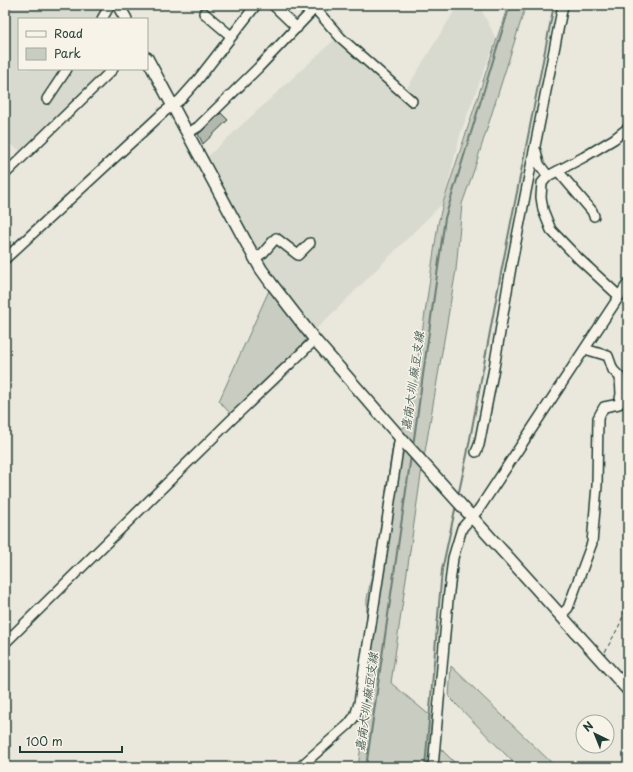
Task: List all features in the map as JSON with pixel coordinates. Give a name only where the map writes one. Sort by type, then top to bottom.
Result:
[{"type":"main road","points":[[118,5],[125,18]]},
{"type":"main road","points":[[148,60],[255,258],[271,283],[315,340],[402,440],[628,690]]},
{"type":"street","points":[[103,18],[110,5]]},
{"type":"street","points":[[5,259],[164,112],[180,100],[196,82],[256,5]]},
{"type":"street","points":[[273,5],[297,28]]},
{"type":"street","points":[[476,452],[479,445],[491,383],[510,267],[563,5]]},
{"type":"street","points":[[188,134],[198,127],[297,28],[313,7],[341,38],[412,101]]},
{"type":"street","points":[[204,13],[231,36]]},
{"type":"street","points":[[47,99],[66,70]]},
{"type":"street","points":[[5,174],[113,70]]},
{"type":"street","points":[[620,296],[578,258],[551,230],[543,210],[541,197],[542,183],[548,176],[584,158],[614,139],[628,128]]},
{"type":"street","points":[[535,145],[539,164],[548,176]]},
{"type":"street","points":[[558,171],[592,211],[594,216]]},
{"type":"street","points":[[255,258],[263,253],[276,238],[298,254],[310,243]]},
{"type":"street","points":[[433,767],[453,558],[462,528],[479,509],[628,284]]},
{"type":"street","points":[[5,643],[230,421],[315,340]]},
{"type":"street","points":[[560,616],[568,608],[592,543],[597,486],[598,418],[604,407],[619,404],[621,394],[620,377],[613,370],[608,356],[585,348]]},
{"type":"street","points":[[300,767],[348,725],[355,716],[359,703],[402,440]]},
{"type":"path","points":[[602,662],[628,603]]},
{"type":"shaded area","points":[[5,5],[101,5],[108,18],[18,18],[18,70],[112,70],[22,152],[5,141]]},
{"type":"shaded area","points":[[458,5],[479,5],[496,39],[461,132],[443,203],[310,335],[271,286],[207,157],[334,40],[404,93]]},
{"type":"green space","points":[[508,5],[526,5],[462,204],[456,270],[421,475],[391,683],[440,724],[435,743],[459,767],[358,767],[365,717],[367,599],[379,539],[393,444],[405,425],[415,381],[438,224],[443,203]]},
{"type":"green space","points":[[271,286],[310,335],[236,420],[219,401]]},
{"type":"green space","points":[[451,666],[556,767],[518,767],[449,697]]},
{"type":"building","points":[[221,113],[228,120],[203,144],[198,134]]},
{"type":"waterway","name":"嘉南大圳 麻豆支線","points":[[413,446],[445,218],[510,5]]},
{"type":"waterway","points":[[458,496],[554,5]]},
{"type":"waterway","name":"嘉南大圳 麻豆支線","points":[[366,767],[411,456]]},
{"type":"waterway","points":[[425,767],[442,570],[456,505]]}]
